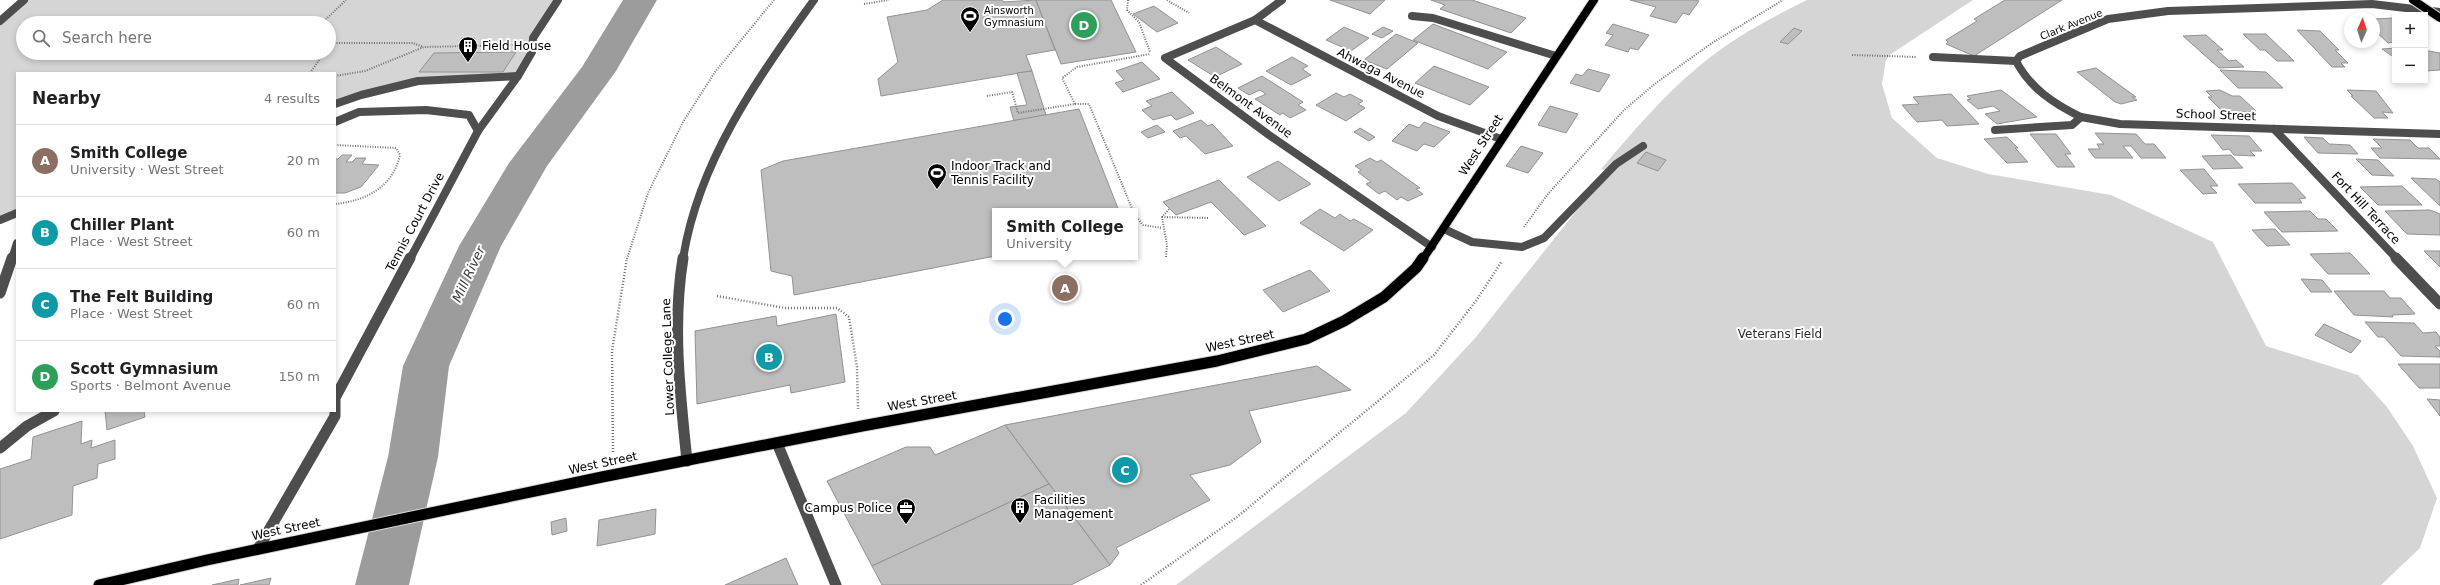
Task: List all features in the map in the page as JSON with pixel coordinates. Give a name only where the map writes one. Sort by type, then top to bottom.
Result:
[{"type":"main road","name":"West Street","points":[[98,585],[309,538],[687,460],[1217,361],[1306,339],[1344,321],[1384,297],[1416,268],[1444,229],[1501,139],[1594,0]]},
{"type":"main road","points":[[2413,0],[2440,18]]},
{"type":"street","points":[[0,21],[24,0]]},
{"type":"street","points":[[533,38],[558,0]]},
{"type":"street","name":"Lower College Lane","points":[[687,460],[677,321],[679,281],[690,225],[710,169],[738,111],[755,83],[814,0]]},
{"type":"street","name":"Belmont Avenue","points":[[1282,0],[1255,20],[1165,58],[1269,135],[1432,247]]},
{"type":"street","points":[[2273,0],[2282,7]]},
{"type":"street","name":"Clark Avenue","points":[[2016,61],[2020,56],[2096,23],[2120,17],[2168,11],[2372,4],[2440,12]]},
{"type":"street","points":[[1412,16],[1433,18],[1556,56]]},
{"type":"street","name":"Ahwaga Avenue","points":[[1255,20],[1438,116],[1501,139]]},
{"type":"street","name":"Tennis Court Drive","points":[[336,396],[478,131],[518,76],[532,52],[533,38]]},
{"type":"street","points":[[1933,57],[2016,61],[2021,72],[2039,90],[2063,108],[2080,117],[2072,125],[1996,130]]},
{"type":"street","points":[[336,104],[361,95],[418,81],[518,76]]},
{"type":"street","points":[[336,122],[360,112],[426,110],[469,115],[478,131]]},
{"type":"street","name":"School Street","points":[[2080,117],[2120,124],[2440,134]]},
{"type":"street","name":"Fort Hill Terrace","points":[[2274,129],[2440,304]]},
{"type":"street","points":[[1444,229],[1472,242],[1522,247],[1544,238],[1616,164],[1643,146]]},
{"type":"street","points":[[0,220],[16,213]]},
{"type":"street","points":[[0,293],[16,246]]},
{"type":"street","points":[[0,448],[27,426],[52,412]]},
{"type":"street","name":"Tennis Court Drive","points":[[258,549],[334,416],[334,412]]},
{"type":"street","points":[[777,443],[836,585]]},
{"type":"path","points":[[329,16],[346,0]]},
{"type":"path","points":[[613,452],[612,351],[628,251],[648,194],[683,122],[715,72],[774,0]]},
{"type":"path","points":[[864,4],[888,0]]},
{"type":"path","points":[[1075,104],[1062,78],[1077,67],[1151,54],[1139,22],[1127,10],[1128,0]]},
{"type":"path","points":[[1167,0],[1189,13]]},
{"type":"path","points":[[1523,228],[1547,195],[1624,110],[1656,83],[1712,43],[1783,0]]},
{"type":"path","points":[[336,44],[413,43],[424,47],[510,46],[533,38]]},
{"type":"path","points":[[336,76],[365,71],[424,47]]},
{"type":"path","points":[[1852,55],[1933,57]]},
{"type":"path","points":[[311,72],[319,60]]},
{"type":"path","points":[[987,96],[1012,92],[1018,113],[1075,104],[1089,104],[1132,208]]},
{"type":"path","points":[[336,145],[396,148],[400,154],[396,171],[379,188],[353,202],[336,204]]},
{"type":"path","points":[[1166,257],[1168,242],[1162,228],[1162,217],[1169,209]]},
{"type":"path","points":[[1162,217],[1208,218]]},
{"type":"path","points":[[1138,219],[1143,226],[1162,228]]},
{"type":"path","points":[[1141,585],[1237,517],[1434,355],[1476,301],[1506,255]]},
{"type":"path","points":[[717,296],[785,308],[837,308],[849,317],[857,367],[858,413]]},
{"type":"green space","points":[[24,0],[558,0],[533,38],[518,76],[418,81],[336,104],[336,72],[16,72],[16,213],[0,220],[0,21]]},
{"type":"green space","name":"Veterans Field","points":[[1807,0],[1973,0],[1891,54],[1886,60],[1882,84],[1892,118],[1937,158],[1988,174],[2111,195],[2213,242],[2266,346],[2358,375],[2387,407],[2413,446],[2437,498],[2420,548],[2381,585],[1176,585],[1406,413],[1476,337],[1608,171],[1601,169],[1660,103],[1698,67],[1724,47],[1765,22]]},
{"type":"building","name":"Ainsworth Gymnasium","points":[[943,0],[1002,0],[1003,2],[1036,0],[1055,50],[1026,55],[1032,71],[881,96],[878,79],[898,62],[887,17],[927,10]]},
{"type":"building","points":[[1036,0],[1111,0],[1136,52],[1061,64]]},
{"type":"building","points":[[1330,0],[1385,0],[1370,14]]},
{"type":"building","points":[[1431,0],[1472,0],[1526,18],[1511,33],[1440,9],[1445,5]]},
{"type":"building","points":[[1630,0],[1699,1],[1689,15],[1683,13],[1676,23],[1650,16],[1656,7]]},
{"type":"building","points":[[2005,0],[2062,0],[1974,56],[1946,44],[1948,42],[1946,40],[1977,21],[1974,19]]},
{"type":"building","points":[[1154,6],[1178,23],[1157,32],[1133,14]]},
{"type":"building","points":[[2392,18],[2392,42],[2388,43],[2380,36],[2380,19]]},
{"type":"building","points":[[1433,24],[1507,52],[1488,69],[1413,40]]},
{"type":"building","points":[[1613,24],[1649,35],[1638,50],[1630,48],[1628,52],[1605,45],[1613,35],[1606,33]]},
{"type":"building","points":[[1344,27],[1369,38],[1351,51],[1326,40]]},
{"type":"building","points":[[1383,27],[1393,31],[1382,38],[1372,34]]},
{"type":"building","points":[[1794,28],[1802,31],[1788,44],[1780,42]]},
{"type":"building","points":[[2297,30],[2320,31],[2339,50],[2335,50],[2348,63],[2341,63],[2345,67],[2332,67]]},
{"type":"building","points":[[1396,34],[1418,43],[1387,69],[1364,60]]},
{"type":"building","points":[[2243,34],[2266,34],[2294,61],[2277,61],[2265,50],[2260,50]]},
{"type":"building","points":[[2206,35],[2223,50],[2217,50],[2229,61],[2236,60],[2244,67],[2219,68],[2183,36]]},
{"type":"building","points":[[1216,47],[1242,64],[1215,77],[1188,60]]},
{"type":"building","points":[[2392,48],[2392,56],[2382,49]]},
{"type":"building","points":[[2428,51],[2440,53],[2440,70],[2428,71]]},
{"type":"building","name":"Field House","points":[[516,52],[503,72],[419,72],[434,53]]},
{"type":"building","points":[[1292,57],[1308,66],[1302,69],[1311,75],[1291,85],[1266,71]]},
{"type":"building","points":[[1142,62],[1160,79],[1123,92],[1115,83],[1124,80],[1116,71]]},
{"type":"building","points":[[1434,66],[1489,87],[1470,105],[1415,83]]},
{"type":"building","points":[[2096,68],[2136,97],[2132,97],[2137,100],[2121,104],[2115,102],[2077,72]]},
{"type":"building","points":[[1588,69],[1610,75],[1599,92],[1570,83],[1576,74],[1582,76]]},
{"type":"building","points":[[2220,70],[2266,72],[2283,88],[2238,88]]},
{"type":"building","points":[[1032,71],[1046,115],[1014,121],[1010,107],[1027,105],[1017,73]]},
{"type":"building","points":[[1262,76],[1303,102],[1298,105],[1306,110],[1290,118],[1283,113],[1280,115],[1255,99],[1266,94],[1260,90],[1249,95],[1238,88]]},
{"type":"building","points":[[2001,90],[2037,117],[1997,124],[1985,114],[2000,111],[1993,106],[1978,109],[1967,100],[1971,99],[1967,96]]},
{"type":"building","points":[[2220,90],[2232,96],[2240,96],[2256,111],[2224,113],[2208,97],[2212,97],[2206,91]]},
{"type":"building","points":[[2347,90],[2376,91],[2393,113],[2382,112],[2388,118],[2374,118],[2351,96],[2353,96]]},
{"type":"building","points":[[1172,92],[1194,113],[1176,120],[1171,115],[1153,120],[1142,110],[1152,106],[1146,101]]},
{"type":"building","points":[[1336,93],[1344,97],[1350,94],[1363,101],[1358,104],[1365,108],[1346,121],[1316,105]]},
{"type":"building","points":[[1951,94],[1979,124],[1947,126],[1942,120],[1917,122],[1902,105],[1919,104],[1913,97]]},
{"type":"building","points":[[1550,106],[1578,114],[1566,133],[1538,125]]},
{"type":"building","name":"Indoor Track and Tennis Facility","points":[[1079,109],[1118,208],[992,208],[992,257],[794,295],[792,276],[771,271],[761,170],[783,161]]},
{"type":"building","points":[[1201,120],[1208,126],[1212,124],[1233,146],[1205,154],[1186,136],[1180,138],[1173,131]]},
{"type":"building","points":[[1424,122],[1450,132],[1434,147],[1424,144],[1417,151],[1392,141],[1409,124],[1419,128]]},
{"type":"building","points":[[1157,125],[1165,132],[1148,138],[1141,132]]},
{"type":"building","points":[[1360,128],[1375,137],[1369,141],[1354,132]]},
{"type":"building","points":[[2095,133],[2136,134],[2145,144],[2154,144],[2166,158],[2141,158],[2131,146],[2123,146],[2133,158],[2095,158],[2088,149],[2100,149],[2097,144],[2104,144]]},
{"type":"building","points":[[2030,134],[2056,134],[2071,154],[2065,154],[2075,167],[2057,167]]},
{"type":"building","points":[[2211,135],[2249,136],[2262,151],[2250,151],[2255,156],[2234,155],[2229,149],[2223,150]]},
{"type":"building","points":[[2007,137],[2018,148],[2015,148],[2028,162],[2007,163],[1984,139]]},
{"type":"building","points":[[2304,137],[2323,138],[2329,144],[2350,145],[2358,154],[2318,153]]},
{"type":"building","points":[[2373,139],[2410,140],[2418,148],[2429,148],[2440,159],[2380,158],[2371,148],[2382,148]]},
{"type":"building","points":[[1521,146],[1543,153],[1528,173],[1506,166]]},
{"type":"building","points":[[1646,152],[1666,160],[1658,171],[1637,163]]},
{"type":"building","points":[[342,155],[352,155],[346,162],[352,162],[356,158],[366,158],[362,164],[379,165],[361,187],[345,193],[336,193],[336,159]]},
{"type":"building","points":[[2231,155],[2243,168],[2213,169],[2202,156]]},
{"type":"building","points":[[1370,158],[1377,162],[1381,160],[1420,188],[1416,189],[1423,194],[1408,201],[1401,197],[1397,200],[1385,191],[1379,194],[1366,184],[1371,182],[1358,172],[1361,170],[1355,166]]},
{"type":"building","points":[[2356,159],[2378,160],[2394,176],[2372,175]]},
{"type":"building","points":[[1278,161],[1311,184],[1279,201],[1247,177]]},
{"type":"building","points":[[2204,169],[2218,186],[2210,186],[2217,193],[2203,194],[2180,170]]},
{"type":"building","points":[[2411,178],[2436,179],[2440,182],[2440,206]]},
{"type":"building","points":[[1219,180],[1266,226],[1244,235],[1211,202],[1176,215],[1163,202]]},
{"type":"building","points":[[2292,183],[2306,198],[2299,199],[2302,203],[2255,203],[2238,184]]},
{"type":"building","points":[[2402,186],[2422,205],[2378,205],[2360,187]]},
{"type":"building","points":[[1320,209],[1335,218],[1340,214],[1350,221],[1354,219],[1373,230],[1344,251],[1300,223]]},
{"type":"building","points":[[2430,210],[2440,214],[2440,235],[2407,234],[2385,211]]},
{"type":"building","points":[[2310,211],[2318,219],[2326,219],[2338,231],[2282,232],[2264,212]]},
{"type":"building","points":[[2275,229],[2290,245],[2267,246],[2252,230]]},
{"type":"building","points":[[2424,251],[2440,251],[2440,267]]},
{"type":"building","points":[[2350,253],[2370,274],[2328,274],[2310,254]]},
{"type":"building","points":[[1310,270],[1330,291],[1283,312],[1263,290]]},
{"type":"building","points":[[2301,279],[2322,280],[2332,292],[2311,292]]},
{"type":"building","points":[[2334,291],[2384,291],[2390,298],[2401,298],[2415,314],[2392,315],[2393,317],[2354,315]]},
{"type":"building","points":[[836,314],[845,382],[791,393],[790,385],[697,404],[695,331],[776,316],[777,326]]},
{"type":"building","points":[[2365,322],[2414,323],[2423,333],[2436,332],[2440,337],[2440,346],[2435,346],[2440,351],[2440,357],[2401,356],[2384,337],[2378,337]]},
{"type":"building","points":[[2324,324],[2361,341],[2351,353],[2315,335]]},
{"type":"building","points":[[2398,364],[2440,364],[2440,388],[2419,388]]},
{"type":"building","points":[[1317,366],[1351,390],[1249,411],[1261,442],[1230,465],[1190,475],[1210,500],[1116,548],[1119,553],[1110,565],[1005,425]]},
{"type":"building","points":[[2427,399],[2440,400],[2440,416]]},
{"type":"building","points":[[105,412],[144,412],[145,417],[107,430]]},
{"type":"building","points":[[82,421],[81,444],[92,440],[91,448],[115,440],[115,459],[98,464],[97,478],[73,486],[72,515],[0,539],[0,469],[31,459],[33,437]]},
{"type":"building","name":"Campus Police","points":[[1005,425],[1049,484],[872,566],[827,481],[906,447],[930,447],[935,455]]},
{"type":"building","name":"Facilities Management","points":[[1049,484],[1110,565],[1071,585],[882,585],[872,566]]},
{"type":"building","points":[[656,509],[655,534],[597,546],[599,520]]},
{"type":"building","points":[[566,518],[567,531],[552,535],[551,522]]},
{"type":"building","points":[[786,558],[798,585],[725,585]]},
{"type":"building","points":[[271,578],[269,585],[240,585]]},
{"type":"building","points":[[239,579],[238,585],[212,585]]},
{"type":"waterway","name":"Mill River","points":[[382,585],[413,457],[426,366],[480,246],[529,163],[598,71],[640,0]]},
{"type":"place","name":"Scott Gymnasium","points":[[1084,25]]},
{"type":"place","name":"Ainsworth Gymnasium","points":[[970,33]]},
{"type":"place","name":"Field House","points":[[468,63]]},
{"type":"place","name":"Indoor Track and Tennis Facility","points":[[937,190]]},
{"type":"place","name":"Smith College","points":[[1065,288]]},
{"type":"place","name":"Chiller Plant","points":[[769,357]]},
{"type":"place","name":"The Felt Building","points":[[1125,470]]},
{"type":"place","name":"Facilities Management","points":[[1020,524]]},
{"type":"place","name":"Campus Police","points":[[906,525]]}]
